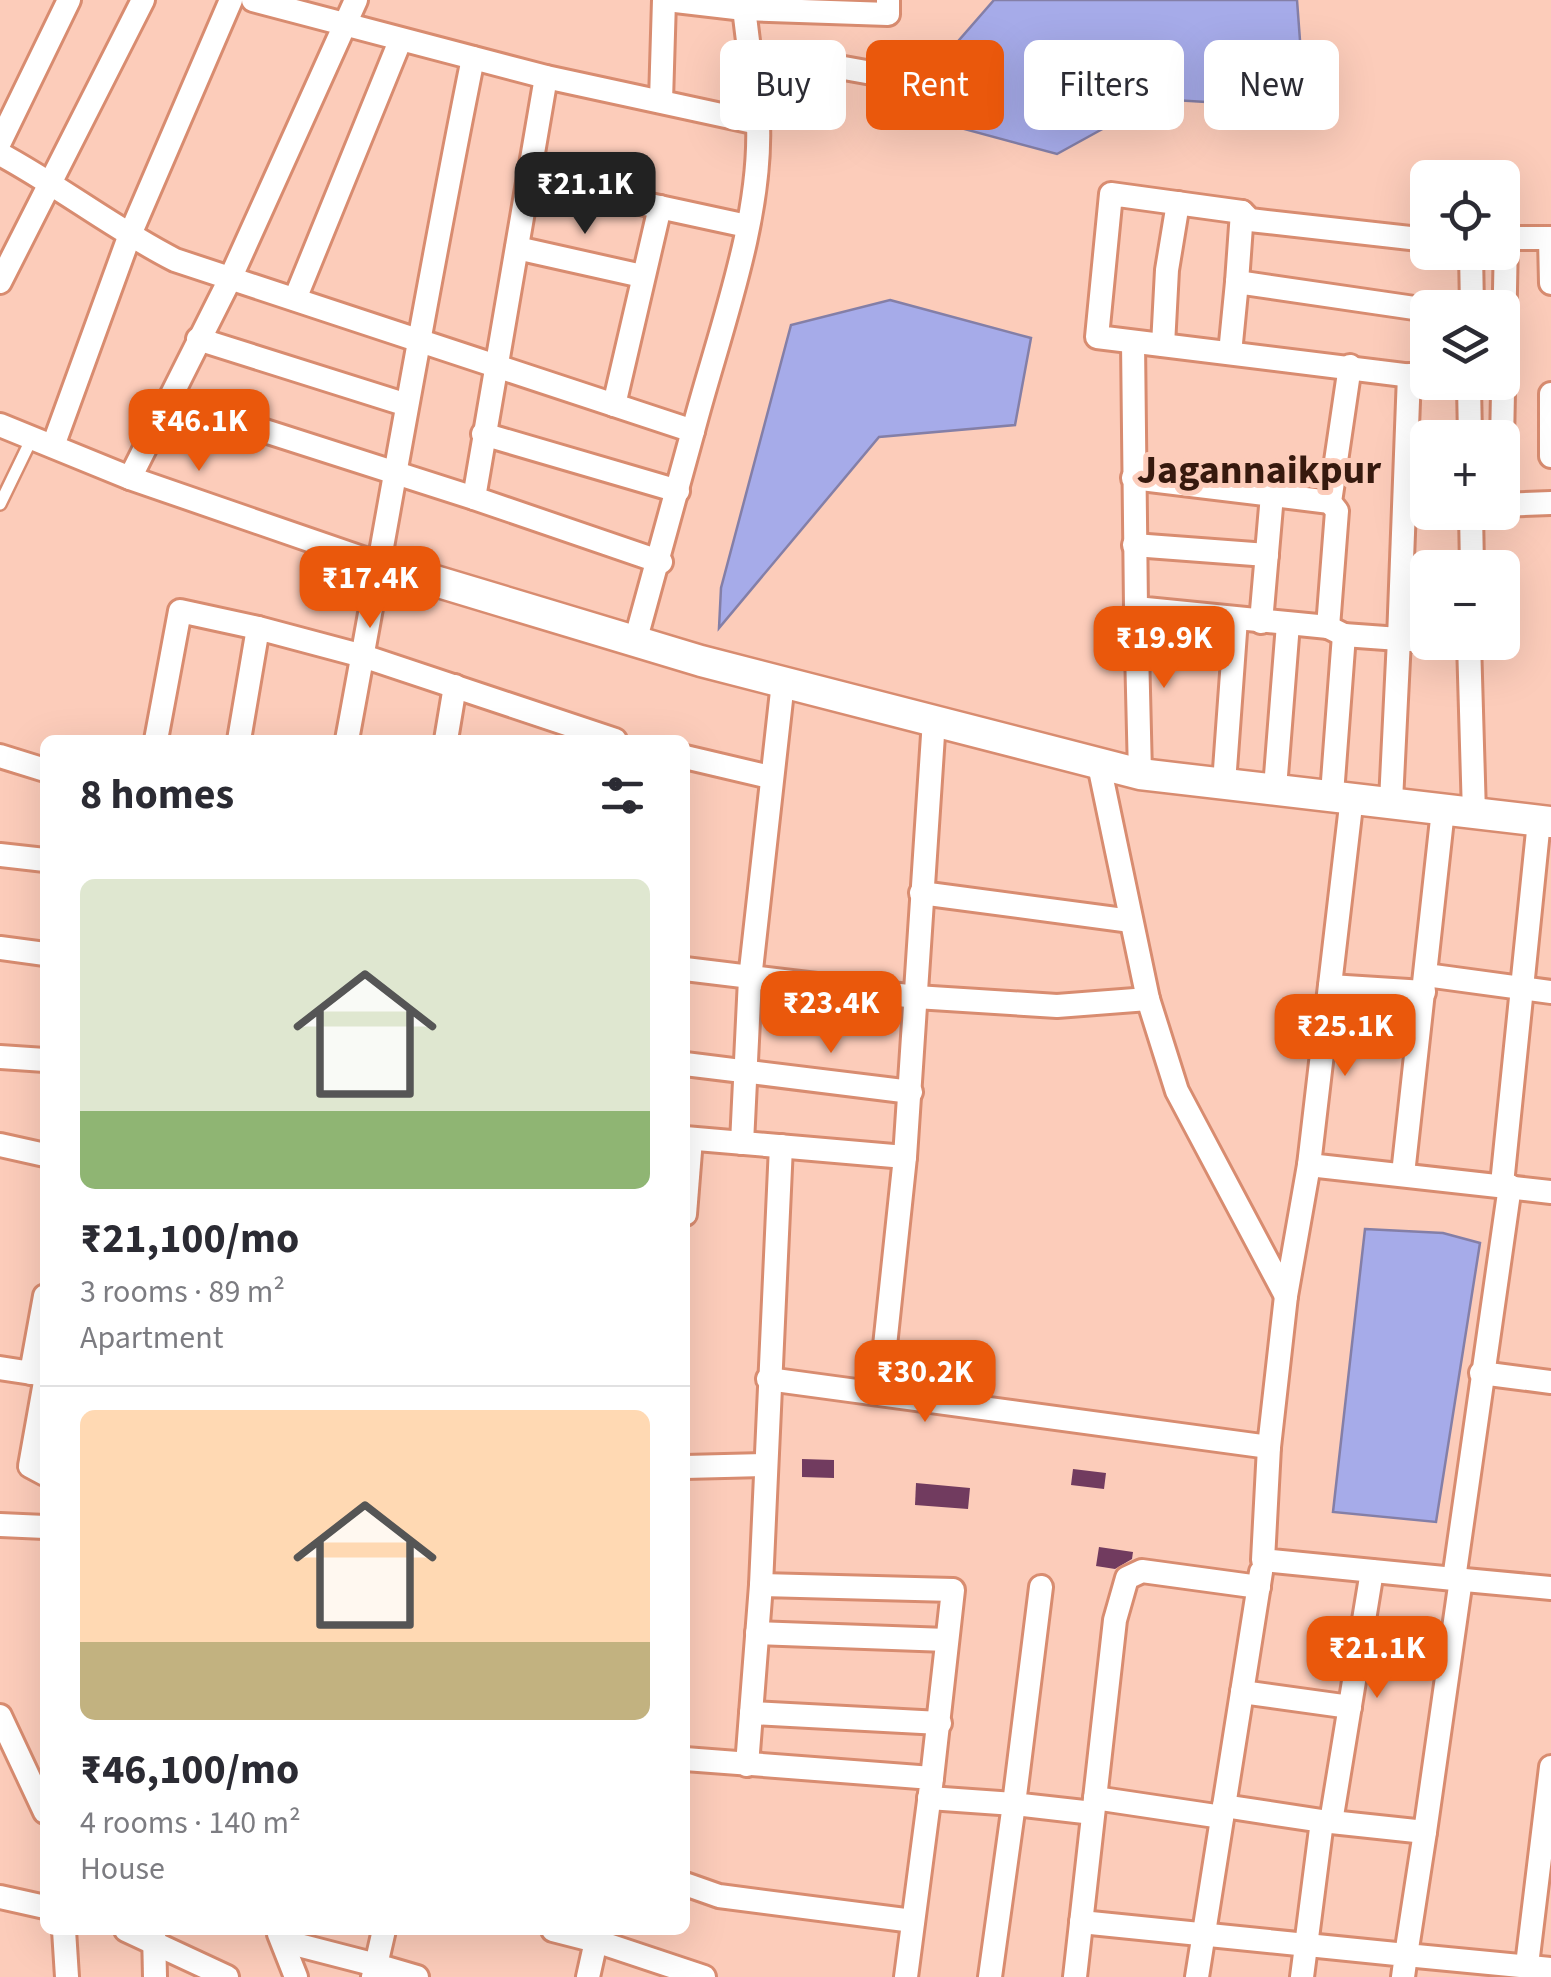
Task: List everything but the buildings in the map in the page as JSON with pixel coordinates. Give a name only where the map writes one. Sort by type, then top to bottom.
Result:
[{"type":"street","points":[[0,142],[70,0]]},
{"type":"street","points":[[0,282],[143,0]]},
{"type":"street","points":[[42,442],[231,0]]},
{"type":"street","points":[[130,478],[230,279],[356,0]]},
{"type":"street","points":[[661,101],[666,0],[822,5],[888,14],[888,0]]},
{"type":"street","points":[[264,1],[400,41],[720,114]]},
{"type":"street","points":[[743,4],[747,40]]},
{"type":"street","points":[[295,299],[400,41]]},
{"type":"street","points":[[348,735],[382,565],[404,404],[473,58]]},
{"type":"street","points":[[474,498],[546,77]]},
{"type":"street","points":[[636,642],[661,562],[747,226],[760,162],[758,130]]},
{"type":"street","points":[[0,154],[50,181],[129,236],[176,260],[693,432]]},
{"type":"street","points":[[530,179],[747,226]]},
{"type":"street","points":[[1410,238],[1250,220],[1242,212],[1111,194],[1097,337],[1410,375]]},
{"type":"street","points":[[1163,346],[1167,270],[1178,203]]},
{"type":"street","points":[[614,405],[660,206]]},
{"type":"street","points":[[1230,353],[1242,212]]},
{"type":"street","points":[[1520,238],[1551,238],[1551,283]]},
{"type":"street","points":[[516,248],[642,276]]},
{"type":"street","points":[[1502,420],[1504,270]]},
{"type":"street","points":[[1237,282],[1410,307]]},
{"type":"street","points":[[198,339],[404,404]]},
{"type":"street","points":[[1133,342],[1140,774]]},
{"type":"street","points":[[1197,1977],[1263,1560],[1286,1296],[1308,1164],[1330,986],[1342,795],[1336,631],[1337,512],[1330,502],[1350,366]]},
{"type":"street","points":[[1551,394],[1551,456]]},
{"type":"street","points":[[168,400],[661,562]]},
{"type":"street","points":[[1391,801],[1416,400]]},
{"type":"street","points":[[0,425],[130,478],[382,565],[636,642],[1100,765],[1140,774],[1545,821],[1458,1579],[1405,1966]]},
{"type":"street","points":[[483,434],[678,491]]},
{"type":"street","points":[[1133,478],[1330,502]]},
{"type":"street","points":[[1261,622],[1272,495]]},
{"type":"street","points":[[1520,505],[1551,504]]},
{"type":"street","points":[[1134,546],[1267,554]]},
{"type":"street","points":[[1136,608],[1410,640]]},
{"type":"street","points":[[157,735],[180,612],[363,656],[600,735]]},
{"type":"street","points":[[1224,783],[1236,619]]},
{"type":"street","points":[[1275,788],[1288,624]]},
{"type":"street","points":[[240,735],[258,628]]},
{"type":"street","points":[[1469,660],[1474,814]]},
{"type":"street","points":[[742,1143],[750,979],[770,776],[784,682]]},
{"type":"street","points":[[447,735],[455,686]]},
{"type":"street","points":[[535,735],[539,715]]},
{"type":"street","points":[[880,1394],[906,1157],[934,720]]},
{"type":"street","points":[[0,756],[40,768]]},
{"type":"street","points":[[690,758],[770,776]]},
{"type":"street","points":[[1100,765],[1148,998],[1177,1092],[1286,1296]]},
{"type":"street","points":[[1403,1174],[1443,810]]},
{"type":"street","points":[[0,855],[40,859]]},
{"type":"street","points":[[921,893],[1131,921]]},
{"type":"street","points":[[0,948],[40,953]]},
{"type":"street","points":[[690,970],[916,997],[1057,1006],[1148,998]]},
{"type":"street","points":[[1330,986],[1425,984],[1551,992]]},
{"type":"street","points":[[1,1063],[40,1060]]},
{"type":"street","points":[[690,1065],[911,1092]]},
{"type":"street","points":[[690,1138],[906,1157]]},
{"type":"street","points":[[0,1145],[40,1154]]},
{"type":"street","points":[[747,1765],[761,1585],[781,1146]]},
{"type":"street","points":[[1308,1164],[1551,1192]]},
{"type":"street","points":[[0,1368],[40,1377],[30,1466],[40,1471]]},
{"type":"street","points":[[1481,1373],[1551,1382]]},
{"type":"street","points":[[768,1380],[1270,1447]]},
{"type":"street","points":[[690,1466],[764,1466]]},
{"type":"street","points":[[0,1525],[40,1527]]},
{"type":"street","points":[[1263,1560],[1551,1588]]},
{"type":"street","points":[[1075,1977],[1115,1620],[1127,1578],[1142,1571],[1259,1587]]},
{"type":"street","points":[[1302,1977],[1372,1571]]},
{"type":"street","points":[[761,1585],[953,1590],[940,1723],[906,1977]]},
{"type":"street","points":[[990,1977],[1041,1588]]},
{"type":"street","points":[[757,1633],[946,1640]]},
{"type":"street","points":[[1242,1692],[1350,1707]]},
{"type":"street","points":[[751,1714],[940,1723]]},
{"type":"street","points":[[0,1716],[40,1801]]},
{"type":"street","points":[[690,1759],[931,1788],[1014,1804],[1223,1811],[1425,1832]]},
{"type":"street","points":[[1514,1968],[1551,1767]]},
{"type":"street","points":[[690,1886],[719,1896],[913,1921]]},
{"type":"street","points":[[0,1896],[40,1906]]},
{"type":"street","points":[[1081,1922],[1306,1945],[1405,1966],[1551,1969]]},
{"type":"street","points":[[64,1935],[67,1977]]},
{"type":"street","points":[[153,1935],[154,1977]]},
{"type":"street","points":[[153,1935],[228,1977]]},
{"type":"street","points":[[280,1935],[374,1971],[416,1977]]},
{"type":"street","points":[[280,1935],[296,1977]]},
{"type":"street","points":[[374,1971],[383,1935]]},
{"type":"street","points":[[588,1977],[597,1935],[704,1977]]},
{"type":"lane","points":[[0,504],[42,442]]},
{"type":"water","points":[[994,0],[1297,0],[1300,40],[1204,40],[1204,102],[1184,101],[1184,40],[1024,40],[1024,130],[1101,130],[1057,154],[968,130],[1004,130],[1004,40],[959,40]]},
{"type":"water","points":[[890,300],[1031,338],[1015,425],[879,437],[719,628],[721,588],[791,325]]},
{"type":"water","points":[[1365,1229],[1443,1233],[1480,1243],[1436,1522],[1333,1512]]},
{"type":"district","name":"Jagannaikpur","points":[[1259,469]]}]
